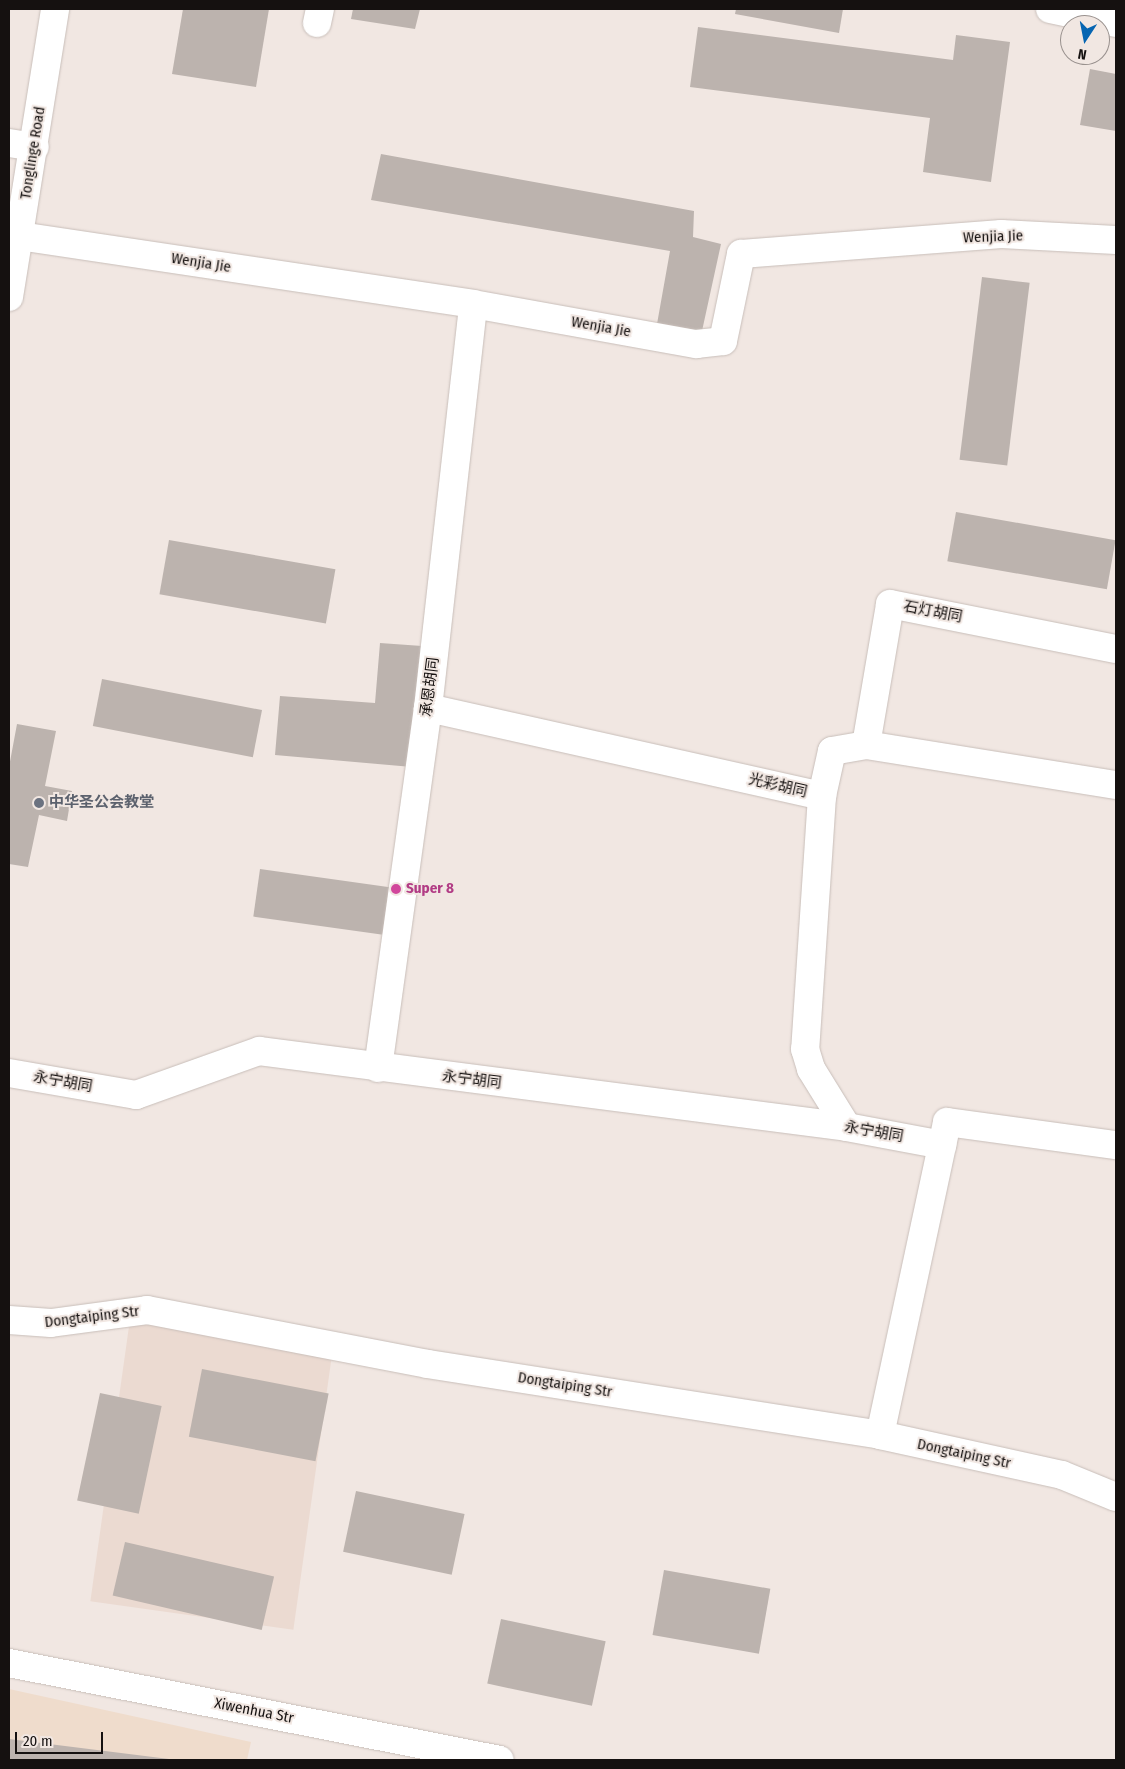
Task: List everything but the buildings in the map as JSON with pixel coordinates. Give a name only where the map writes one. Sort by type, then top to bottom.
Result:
[{"type":"street","name":"Tonglinge Road","points":[[9,297],[35,147],[55,9]]},
{"type":"street","points":[[1050,9],[1116,23]]},
{"type":"street","points":[[9,143],[35,147]]},
{"type":"street","name":"Wenjia Jie","points":[[19,236],[473,304],[696,344],[723,341],[742,254],[1001,234],[1116,240]]},
{"type":"street","name":"承恩胡同","points":[[378,1068],[428,708],[473,304]]},
{"type":"street","name":"石灯胡同","points":[[866,746],[890,604],[1116,649]]},
{"type":"street","name":"光彩胡同","points":[[428,708],[822,796],[805,1049],[811,1069],[847,1127]]},
{"type":"street","points":[[822,796],[832,751],[866,746],[1116,785]]},
{"type":"street","name":"永宁胡同","points":[[9,1073],[136,1095],[259,1051],[378,1068],[847,1127],[1116,1145]]},
{"type":"street","points":[[880,1435],[945,1134]]},
{"type":"street","name":"Dongtaiping Str","points":[[9,1320],[50,1324],[147,1310],[428,1364],[880,1435],[1062,1475],[1116,1497]]},
{"type":"street","name":"Xiwenhua Str","points":[[9,1662],[500,1760]]},
{"type":"shaded area","points":[[131,1312],[334,1341],[293,1630],[90,1601]]},
{"type":"shaded area","points":[[9,1689],[251,1742],[247,1760],[9,1760]]},
{"type":"place","name":"中华圣公会教堂","points":[[39,803]]},
{"type":"place","name":"Super 8","points":[[396,889]]}]
